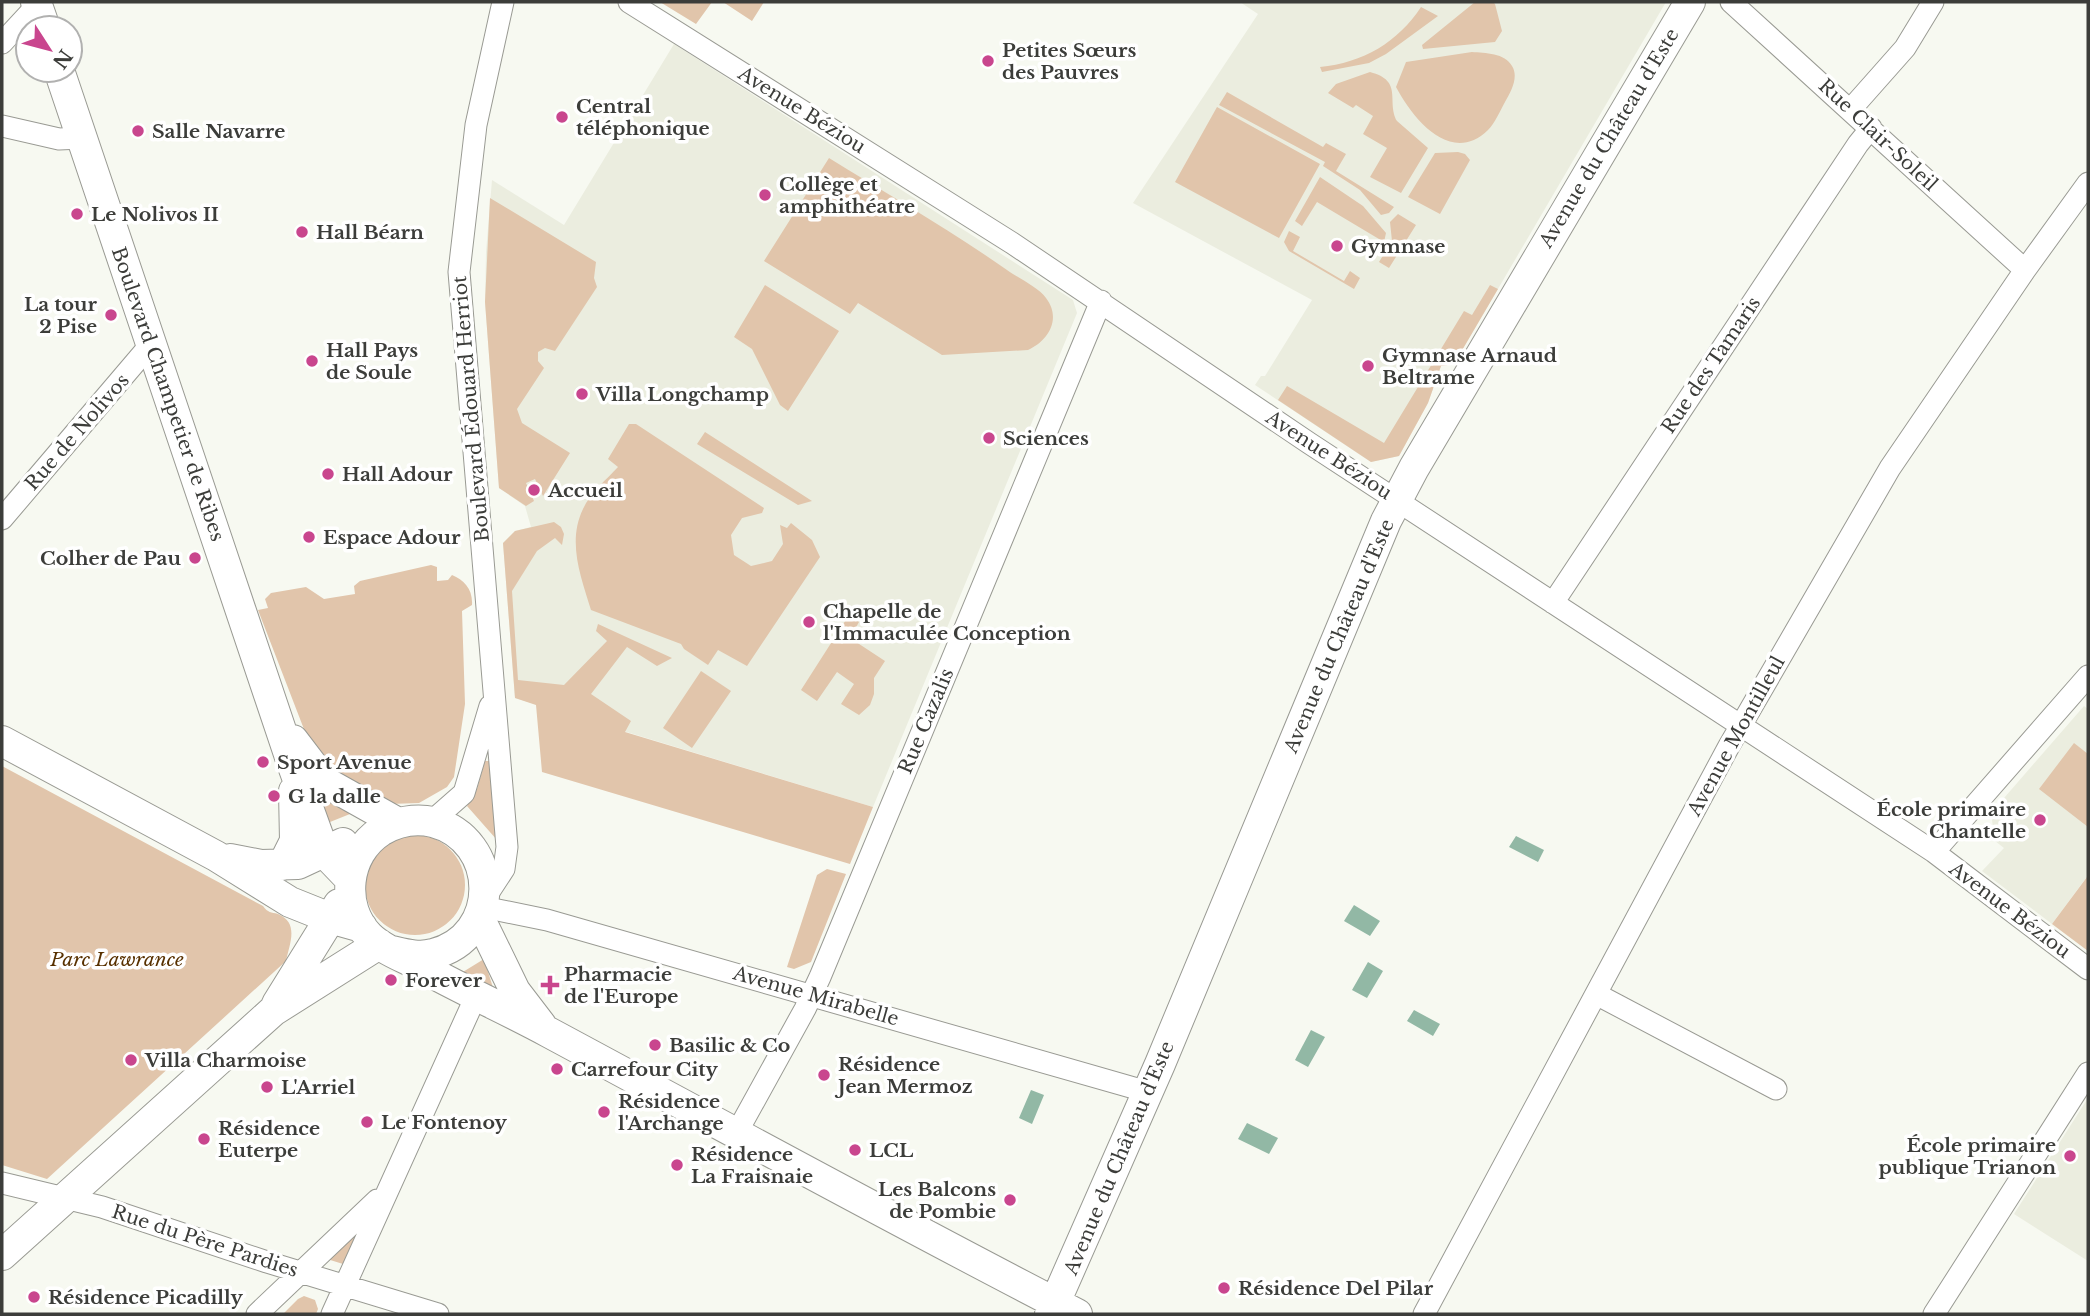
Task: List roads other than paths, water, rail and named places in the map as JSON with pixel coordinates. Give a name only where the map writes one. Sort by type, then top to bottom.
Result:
[{"type":"main road","name":"Avenue du Château d'Este","points":[[1060,1311],[1148,1092],[1386,521],[1690,2]]},
{"type":"main road","name":"Boulevard Champetier de Ribes","points":[[64,84],[293,766],[324,852],[350,882]]},
{"type":"main road","name":"Boulevard Champetier de Ribes","points":[[278,719],[325,782],[362,805],[388,828]]},
{"type":"main road","points":[[2,741],[216,856],[290,902],[412,956],[432,955],[451,947],[468,934],[482,907],[484,877],[478,858],[466,841],[450,828],[431,822],[414,820],[388,828],[340,844],[298,864],[261,865],[216,856]]},
{"type":"main road","points":[[283,866],[295,841],[293,766]]},
{"type":"main road","points":[[273,1011],[350,882],[355,861],[365,845],[388,828]]},
{"type":"main road","points":[[324,852],[330,918]]},
{"type":"main road","points":[[350,882],[352,908],[378,941],[1060,1311]]},
{"type":"main road","points":[[482,907],[515,991],[545,1030]]},
{"type":"main road","points":[[2,1255],[273,1011],[378,941]]},
{"type":"street","name":"Boulevard Édouard Herriot","points":[[482,907],[504,869],[507,847],[459,272],[476,125],[503,2]]},
{"type":"street","name":"Boulevard Édouard Herriot","points":[[494,42],[517,2]]},
{"type":"street","name":"Avenue Béziou","points":[[629,2],[1101,301],[1701,701],[1741,724],[1934,852],[2088,969]]},
{"type":"street","name":"Rue Clair-Soleil","points":[[1731,2],[2025,270]]},
{"type":"street","points":[[1851,109],[1905,48],[1933,2]]},
{"type":"street","points":[[2,43],[40,9]]},
{"type":"street","points":[[2,126],[59,139],[81,138]]},
{"type":"street","name":"Rue des Tamaris","points":[[1553,603],[1857,144],[1871,128]]},
{"type":"street","name":"Avenue Montilleul","points":[[1424,1314],[1741,724],[1890,468],[2025,270],[2088,183]]},
{"type":"street","name":"Rue Cazalis","points":[[736,1134],[812,994],[1101,301]]},
{"type":"street","name":"Rue de Nolivos","points":[[2,519],[151,344]]},
{"type":"street","points":[[1934,852],[2088,676]]},
{"type":"street","name":"Boulevard Édouard Herriot","points":[[431,822],[464,793],[493,694]]},
{"type":"street","name":"Avenue Mirabelle","points":[[482,907],[535,916],[1148,1092]]},
{"type":"street","points":[[1596,994],[1776,1089]]},
{"type":"street","points":[[332,1314],[476,996]]},
{"type":"street","points":[[1934,1314],[2088,1073]]},
{"type":"street","name":"Rue du Père Pardies","points":[[2,1183],[102,1207],[438,1314]]},
{"type":"street","points":[[257,1314],[387,1190]]},
{"type":"place","name":"Petites Sœurs des Pauvres","points":[[988,61]]},
{"type":"place","name":"Central téléphonique","points":[[562,117]]},
{"type":"place","name":"Salle Navarre","points":[[138,131]]},
{"type":"place","name":"Collège et amphithéatre","points":[[765,195]]},
{"type":"place","name":"Le Nolivos II","points":[[77,214]]},
{"type":"place","name":"Hall Béarn","points":[[302,232]]},
{"type":"place","name":"Gymnase","points":[[1337,246]]},
{"type":"place","name":"La tour 2 Pise","points":[[111,315]]},
{"type":"place","name":"Hall Pays de Soule","points":[[312,361]]},
{"type":"place","name":"Gymnase Arnaud Beltrame","points":[[1368,366]]},
{"type":"place","name":"Villa Longchamp","points":[[582,394]]},
{"type":"place","name":"Sciences","points":[[989,438]]},
{"type":"place","name":"Hall Adour","points":[[328,474]]},
{"type":"place","name":"Accueil","points":[[534,490]]},
{"type":"place","name":"Espace Adour","points":[[309,537]]},
{"type":"place","name":"Colher de Pau","points":[[195,558]]},
{"type":"place","name":"Chapelle de l'Immaculée Conception","points":[[809,622]]},
{"type":"place","name":"Sport Avenue","points":[[263,762]]},
{"type":"place","name":"G la dalle","points":[[274,796]]},
{"type":"place","name":"École primaire Chantelle","points":[[2040,820]]},
{"type":"place","name":"Forever","points":[[391,980]]},
{"type":"place","name":"Pharmacie de l'Europe","points":[[550,985]]},
{"type":"place","name":"Basilic & Co","points":[[655,1045]]},
{"type":"place","name":"Villa Charmoise","points":[[131,1060]]},
{"type":"place","name":"Carrefour City","points":[[557,1069]]},
{"type":"place","name":"Résidence Jean Mermoz","points":[[824,1075]]},
{"type":"place","name":"L'Arriel","points":[[267,1087]]},
{"type":"place","name":"Résidence l'Archange","points":[[604,1112]]},
{"type":"place","name":"Le Fontenoy","points":[[367,1122]]},
{"type":"place","name":"Résidence Euterpe","points":[[204,1139]]},
{"type":"place","name":"LCL","points":[[855,1150]]},
{"type":"place","name":"École primaire publique Trianon","points":[[2070,1156]]},
{"type":"place","name":"Résidence La Fraisnaie","points":[[677,1165]]},
{"type":"place","name":"Les Balcons de Pombie","points":[[1010,1200]]},
{"type":"place","name":"Résidence Del Pilar","points":[[1224,1288]]},
{"type":"place","name":"Résidence Picadilly","points":[[34,1297]]},
{"type":"park label","name":"Parc Lawrance","points":[[117,959]]}]
